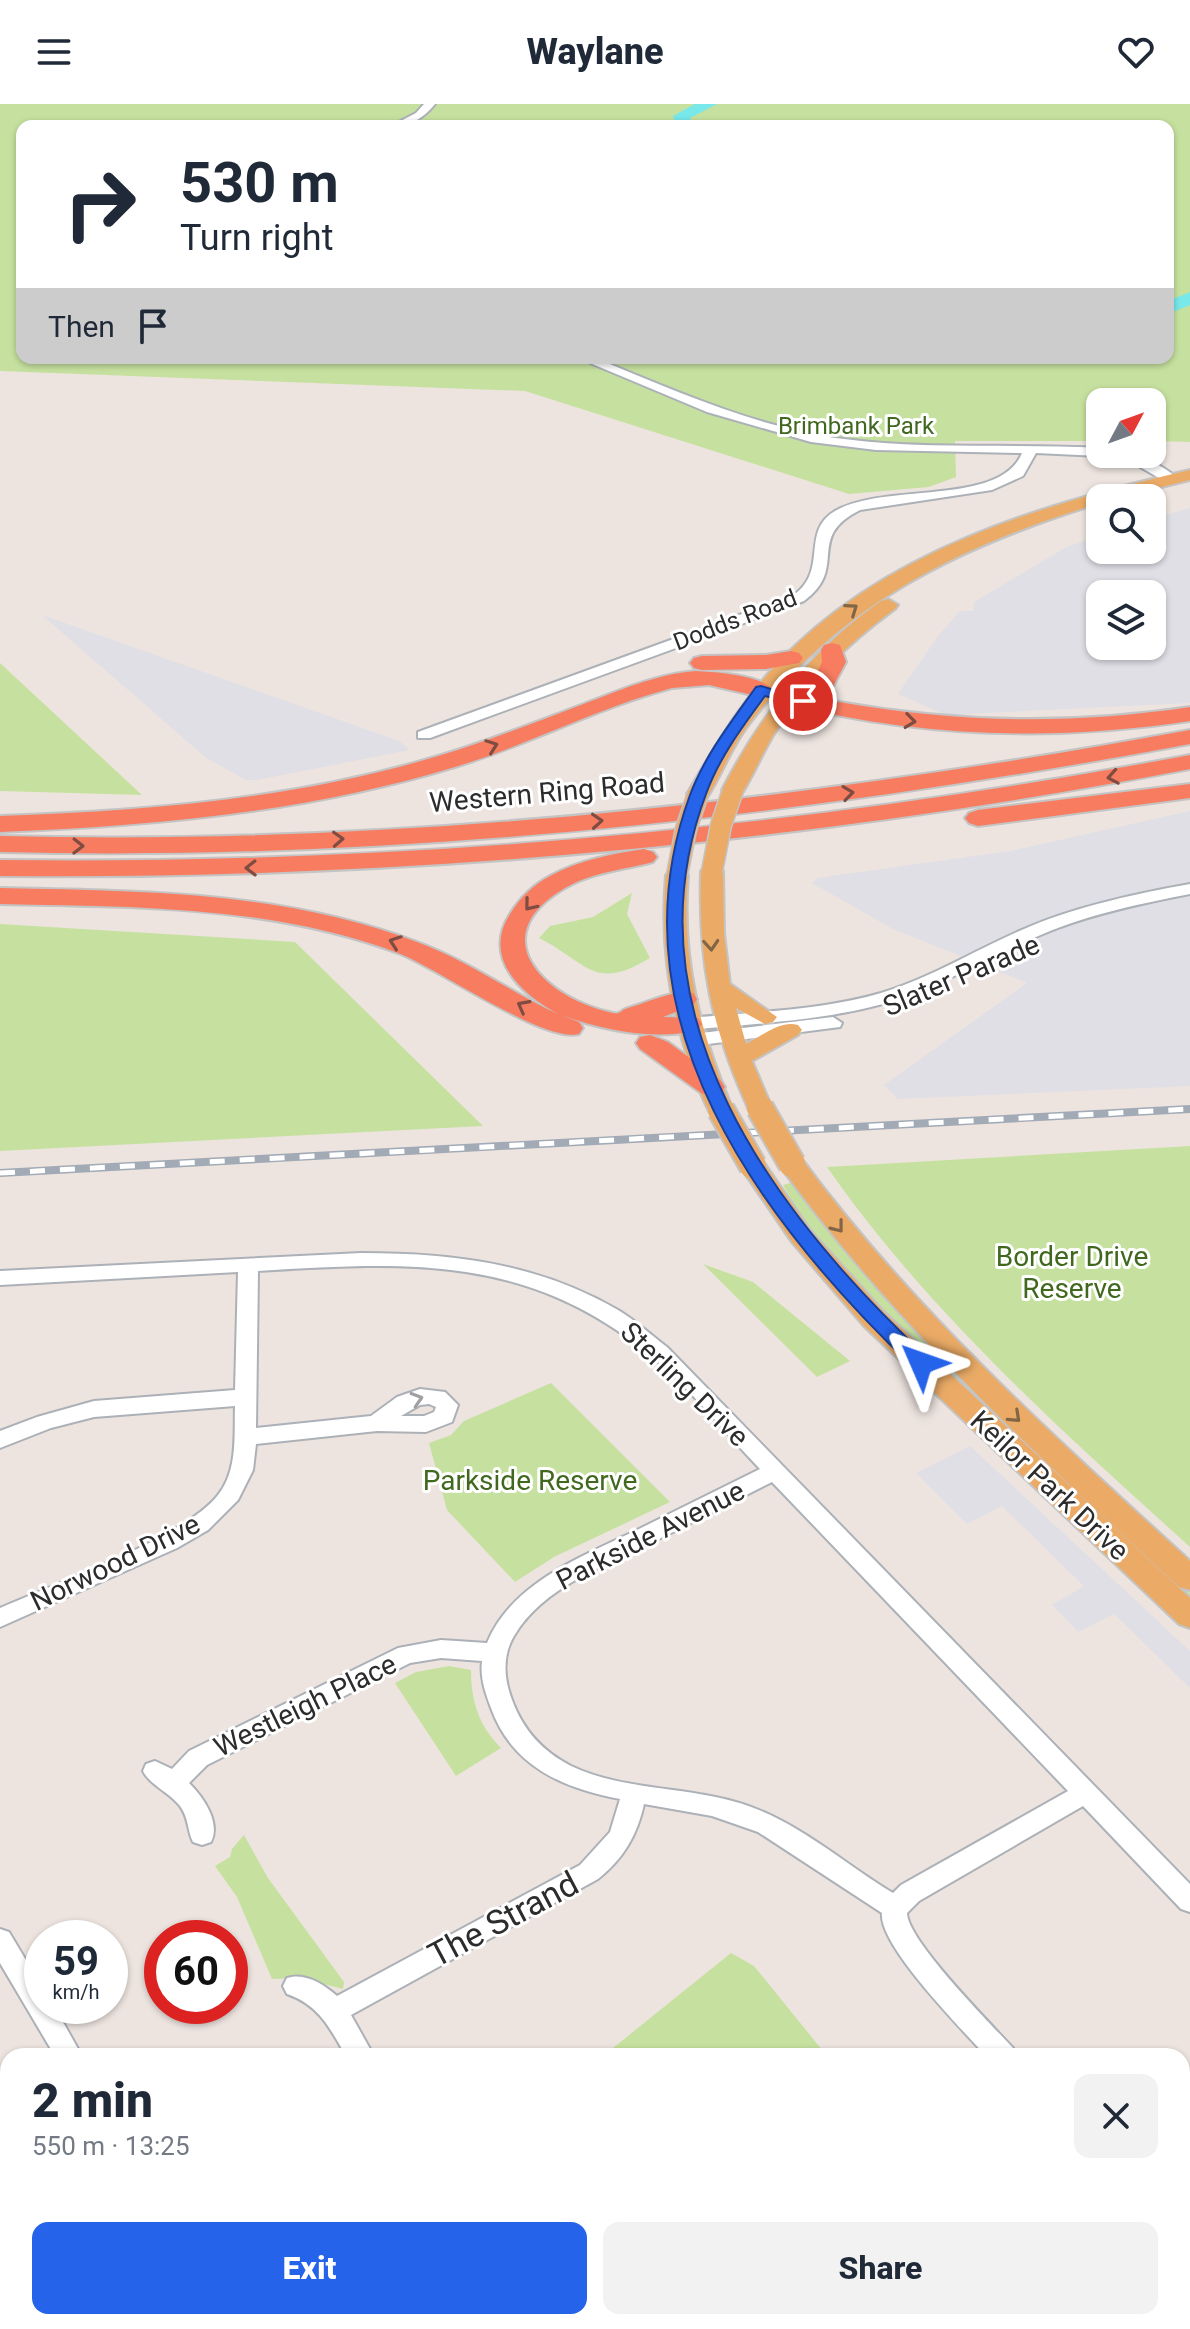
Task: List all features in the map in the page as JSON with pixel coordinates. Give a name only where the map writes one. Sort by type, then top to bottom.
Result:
[{"type":"highway","points":[[822,706],[818,692],[834,662],[832,650]]},
{"type":"highway","points":[[541,728],[690,665],[714,661],[771,662],[791,658]]},
{"type":"highway","points":[[0,824],[158,817],[265,803],[417,769],[541,728],[656,685],[685,678],[722,679],[761,690]]},
{"type":"highway","points":[[790,698],[905,720],[1001,728],[1083,727],[1190,714]]},
{"type":"highway","name":"Western Ring Road","points":[[0,844],[99,846],[318,840],[635,818],[1019,769],[1190,737]]},
{"type":"highway","name":"Western Ring Road","points":[[0,868],[278,867],[497,854],[916,808],[1190,762]]},
{"type":"highway","points":[[710,1031],[629,1024],[587,1015],[556,1001],[534,986],[515,959],[513,939],[523,912],[538,895],[558,882],[586,869],[623,860],[1190,791]]},
{"type":"highway","points":[[0,896],[197,901],[310,917],[411,948],[562,1025],[612,1041],[650,1043],[710,1031]]},
{"type":"highway","points":[[650,1043],[713,1092]]},
{"type":"main road","name":"Keilor Park Drive","points":[[1178,482],[1066,505],[943,555],[874,593],[791,658],[761,690],[720,747],[698,794],[686,829],[677,875],[674,935],[710,1031],[792,1164],[862,1258],[935,1339],[1190,1579]]},
{"type":"main road","name":"Keilor Park Drive","points":[[1086,514],[1022,535],[963,561],[878,611],[832,650],[790,698],[758,742],[733,790],[721,825],[712,871],[710,939],[717,986],[710,1031],[713,1092],[753,1166],[801,1236],[874,1319],[1190,1616]]},
{"type":"main road","points":[[761,690],[790,698]]},
{"type":"main road","points":[[717,986],[765,1017]]},
{"type":"main road","points":[[710,1031],[790,1030]]},
{"type":"street","points":[[409,120],[420,115],[430,104]]},
{"type":"street","points":[[600,364],[744,418],[805,436],[863,445],[1086,452]]},
{"type":"street","name":"Dodds Road","points":[[424,735],[799,598],[813,588],[820,575],[823,533],[829,520],[870,502],[976,489],[1003,482],[1019,472],[1030,451]]},
{"type":"street","points":[[1144,468],[1178,482]]},
{"type":"street","points":[[1153,468],[1178,482]]},
{"type":"street","name":"Slater Parade","points":[[710,1031],[765,1017],[817,1012],[886,997],[946,974],[1039,929],[1153,896],[1190,889]]},
{"type":"street","name":"Slater Parade","points":[[790,1030],[856,1018],[919,999],[1083,918]]},
{"type":"street","name":"Sterling Drive","points":[[0,1278],[378,1257],[430,1258],[499,1269],[549,1284],[594,1305],[647,1341],[1190,1901]]},
{"type":"street","name":"Norwood Drive","points":[[0,1618],[169,1542],[200,1524],[227,1500],[242,1470],[247,1437],[248,1265]]},
{"type":"street","points":[[0,1440],[45,1422],[94,1409],[247,1397]]},
{"type":"street","points":[[247,1437],[377,1423]]},
{"type":"street","name":"Parkside Avenue","points":[[493,1652],[513,1616],[557,1581],[775,1471]]},
{"type":"street","name":"Westleigh Place","points":[[202,1835],[203,1823],[165,1776],[406,1654],[441,1649],[493,1652]]},
{"type":"street","points":[[493,1652],[493,1679],[499,1707],[512,1730],[535,1755],[561,1773],[589,1785],[712,1804],[746,1815],[792,1837],[863,1890],[896,1908]]},
{"type":"street","points":[[996,2048],[910,1948],[894,1920],[896,1908],[910,1893],[1085,1793]]},
{"type":"street","name":"The Strand","points":[[335,2010],[589,1872],[610,1856],[625,1831],[633,1794]]},
{"type":"street","points":[[0,1940],[7,1969],[63,2048]]},
{"type":"street","points":[[296,1986],[313,1990],[335,2010],[356,2048]]},
{"type":"shaded area","points":[[1190,508],[1190,703],[946,715],[898,694],[938,636],[960,611],[973,611],[974,602],[1066,547],[1086,541],[1086,564],[1166,564],[1166,515]]},
{"type":"shaded area","points":[[42,615],[399,741],[410,750],[246,780],[205,757]]},
{"type":"shaded area","points":[[1190,811],[1190,1086],[898,1099],[884,1085],[1027,983],[893,929],[812,883],[817,878],[1010,851]]},
{"type":"shaded area","points":[[970,1446],[1190,1651],[1190,1688],[1114,1614],[1078,1632],[1052,1605],[1084,1586],[1002,1506],[967,1524],[916,1473]]},
{"type":"green space","name":"Brimbank Park","points":[[0,104],[1190,104],[1190,442],[1166,441],[1166,388],[1086,388],[1086,441],[955,441],[956,477],[929,487],[849,494],[525,391],[0,371]]},
{"type":"green space","points":[[0,663],[142,795],[0,791]]},
{"type":"green space","points":[[632,893],[627,914],[650,958],[631,968],[616,973],[592,970],[539,938],[550,926],[593,917]]},
{"type":"green space","points":[[0,924],[295,942],[483,1126],[0,1151]]},
{"type":"green space","name":"Border Drive Reserve","points":[[1190,1146],[1190,1547],[1093,1459],[952,1320],[866,1220],[827,1167]]},
{"type":"green space","points":[[794,1182],[871,1280],[932,1348],[1190,1591],[1190,1603],[913,1345],[808,1230],[783,1185]]},
{"type":"green space","points":[[703,1264],[753,1282],[850,1361],[817,1377]]},
{"type":"green space","name":"Parkside Reserve","points":[[551,1383],[670,1502],[554,1557],[515,1582],[447,1510],[429,1443],[451,1435],[464,1421]]},
{"type":"green space","points":[[449,1666],[471,1670],[478,1712],[487,1731],[501,1748],[456,1776],[395,1683],[416,1672]]},
{"type":"green space","points":[[244,1835],[268,1878],[344,1982],[343,1989],[301,1978],[272,1979],[237,1897],[215,1866],[230,1857],[232,1849]]},
{"type":"green space","points":[[731,1953],[754,1966],[821,2048],[613,2048]]},
{"type":"waterway","points":[[682,120],[681,116],[709,104]]},
{"type":"waterway","points":[[1174,305],[1190,298]]},
{"type":"railway","points":[[0,1173],[1190,1109]]},
{"type":"route","points":[[803,701],[761,690],[720,747],[698,794],[681,849],[675,891],[674,935],[683,999],[693,1040],[721,1110],[766,1188],[820,1260],[874,1319],[921,1363]]}]
